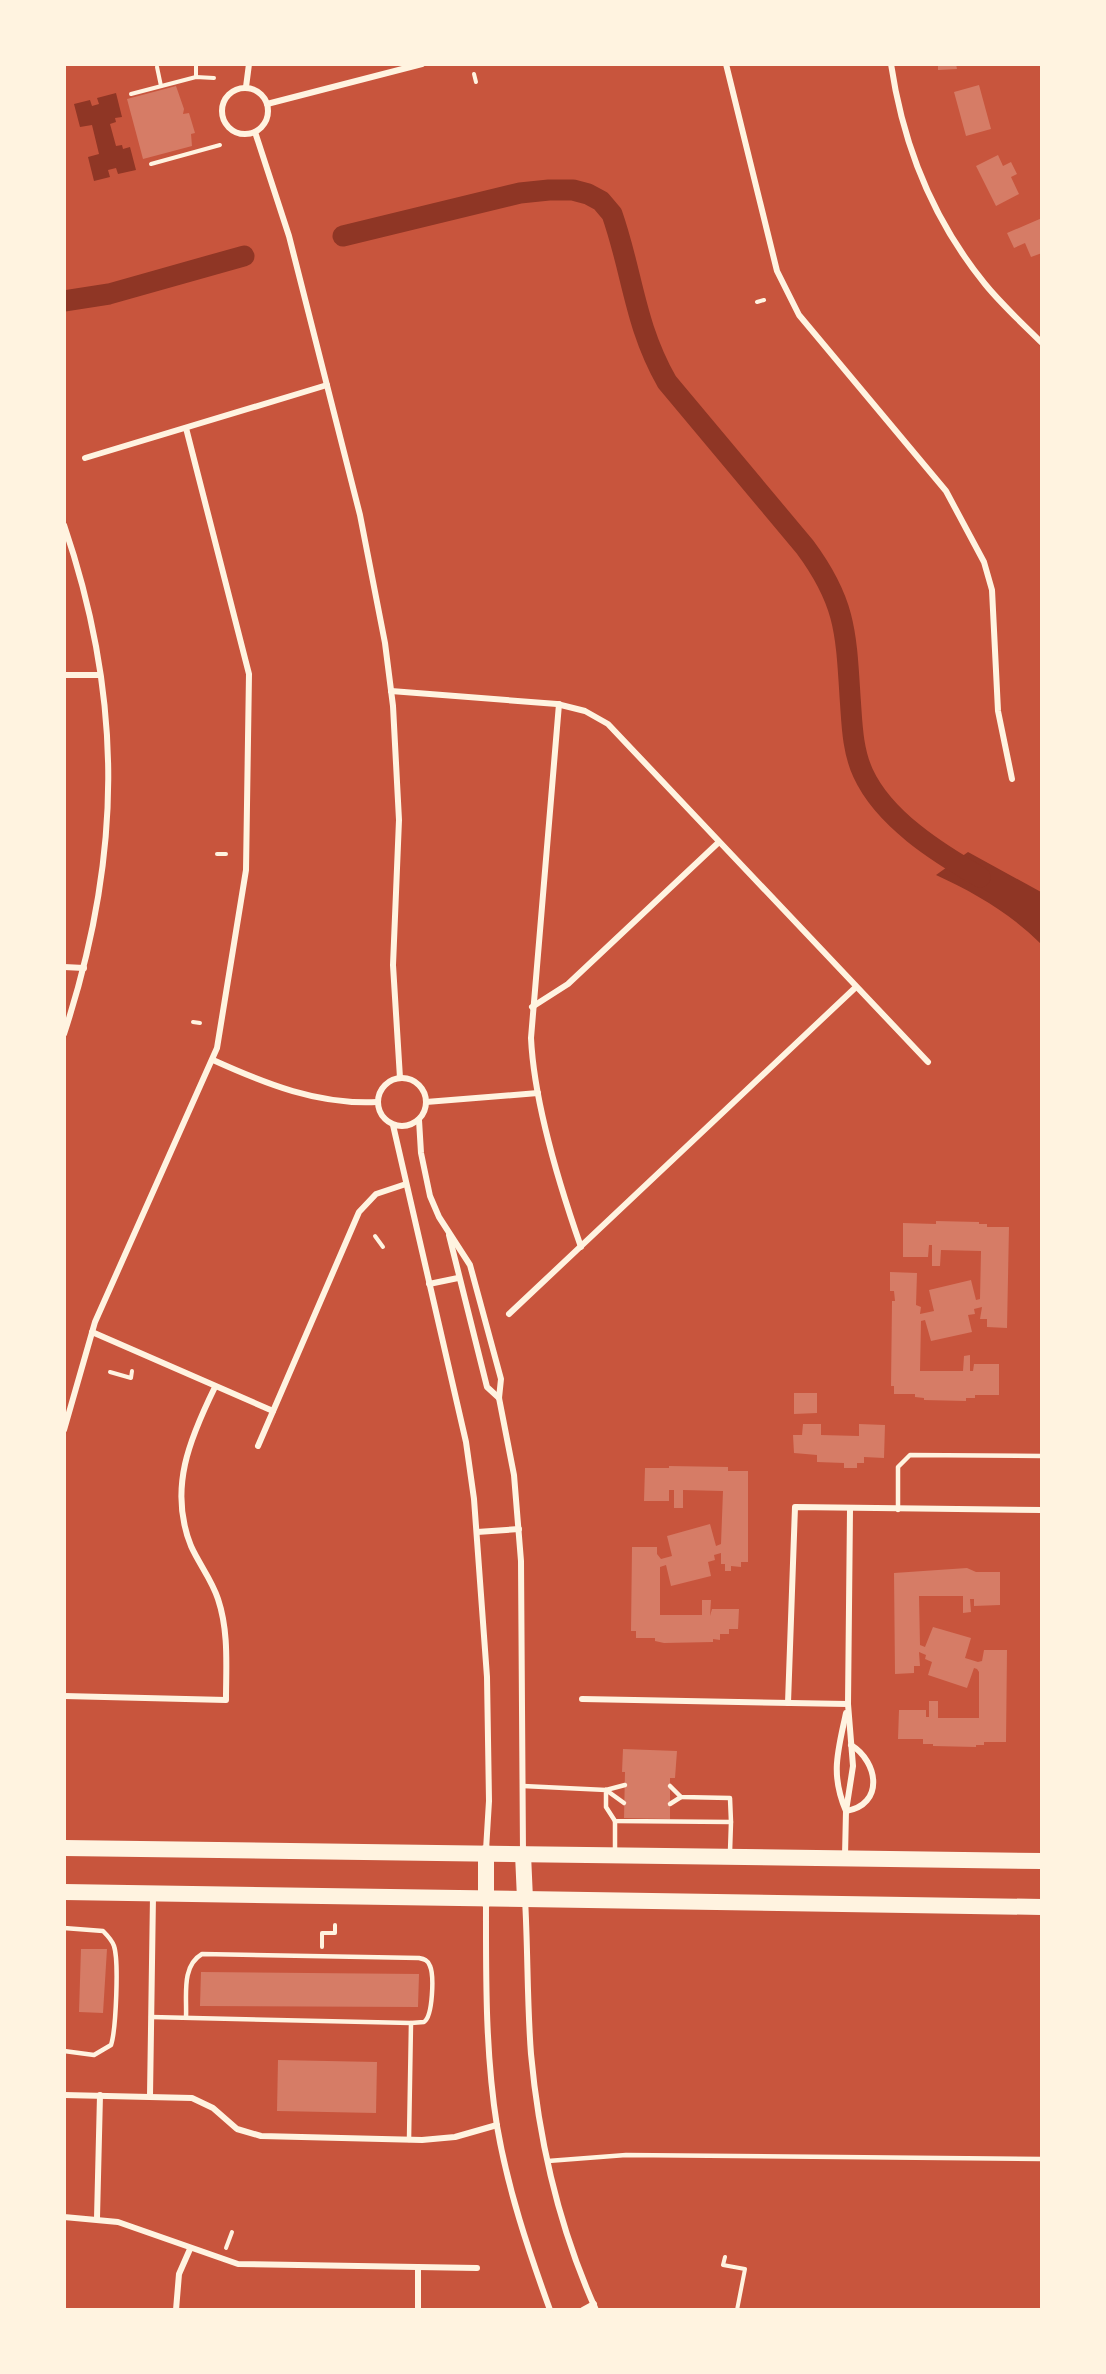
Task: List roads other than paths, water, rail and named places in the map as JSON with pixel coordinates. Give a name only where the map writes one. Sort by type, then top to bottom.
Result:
[{"type":"highway","points":[[64,1848],[1041,1861]]},
{"type":"highway","points":[[486,1853],[486,1899]]},
{"type":"highway","points":[[523,1854],[525,1899]]},
{"type":"highway","points":[[64,1892],[1041,1907]]},
{"type":"street","points":[[246,87],[249,64]]},
{"type":"street","points":[[267,104],[422,64]]},
{"type":"street","points":[[726,64],[777,271],[788,297],[799,315],[946,491],[988,572],[992,590],[998,711],[1012,779]]},
{"type":"street","points":[[891,64],[907,140],[932,202],[975,271],[1040,339]]},
{"type":"street","points":[[246,87],[259,92],[267,104],[265,123],[255,132],[248,134],[234,132],[224,122],[221,108],[227,95],[239,88],[246,87]]},
{"type":"street","points":[[255,132],[286,226],[363,525],[380,611],[391,691],[399,839],[393,975],[400,1078]]},
{"type":"street","points":[[85,458],[327,385]]},
{"type":"street","points":[[64,1430],[92,1332],[195,1093],[213,1060],[224,1014],[247,852],[250,688],[247,659],[186,428]]},
{"type":"street","points":[[64,525],[88,607],[100,675],[108,748],[109,808],[100,898],[84,968],[64,1034]]},
{"type":"street","points":[[64,675],[100,675]]},
{"type":"street","points":[[391,691],[560,704],[585,711],[608,724],[928,1062]]},
{"type":"street","points":[[560,704],[532,1007],[531,1051],[538,1093],[581,1247]]},
{"type":"street","points":[[532,1007],[568,984],[719,842]]},
{"type":"street","points":[[64,967],[84,968]]},
{"type":"street","points":[[509,1314],[856,987]]},
{"type":"street","points":[[213,1060],[276,1087],[317,1099],[353,1103],[377,1102]]},
{"type":"street","points":[[419,1120],[406,1126],[393,1125],[382,1116],[377,1102],[382,1089],[400,1078],[415,1082],[425,1094],[426,1102],[419,1120],[426,1183],[448,1233],[487,1387],[499,1398]]},
{"type":"street","points":[[426,1102],[538,1093]]},
{"type":"street","points":[[393,1125],[466,1442],[477,1532],[488,1712],[486,1853]]},
{"type":"street","points":[[258,1446],[359,1212],[375,1194],[406,1184]]},
{"type":"street","points":[[448,1233],[465,1254],[474,1276],[501,1380],[499,1398],[514,1475],[522,1585],[523,1854]]},
{"type":"street","points":[[429,1284],[458,1278]]},
{"type":"street","points":[[92,1332],[215,1388],[273,1411]]},
{"type":"street","points":[[64,1696],[226,1700],[226,1639],[222,1613],[212,1585],[190,1543],[181,1491],[190,1442],[215,1388]]},
{"type":"street","points":[[788,1702],[795,1508],[1041,1510]]},
{"type":"street","points":[[845,1859],[846,1812],[853,1766],[848,1704],[850,1510]]},
{"type":"street","points":[[477,1532],[519,1529]]},
{"type":"street","points":[[582,1699],[848,1704]]},
{"type":"street","points":[[846,1812],[837,1790],[836,1776],[848,1704]]},
{"type":"street","points":[[846,1812],[860,1809],[867,1801],[873,1780],[867,1760],[851,1745]]},
{"type":"street","points":[[150,2096],[153,1893]]},
{"type":"street","points":[[486,1899],[487,2036],[497,2125],[521,2227],[550,2310]]},
{"type":"street","points":[[525,1899],[531,2052],[548,2161],[570,2242],[595,2307],[583,2310]]},
{"type":"street","points":[[64,2095],[192,2098],[213,2108],[237,2128],[261,2136],[409,2140],[455,2137],[497,2125]]},
{"type":"street","points":[[97,2218],[100,2095]]},
{"type":"street","points":[[64,2217],[97,2218],[118,2222],[228,2262],[249,2265],[477,2268]]},
{"type":"street","points":[[176,2310],[179,2274],[190,2249]]},
{"type":"street","points":[[418,2267],[418,2310]]},
{"type":"lane","points":[[898,1510],[898,1467],[910,1455],[1041,1456]]},
{"type":"lane","points":[[523,1786],[606,1791],[625,1785]]},
{"type":"lane","points":[[670,1786],[681,1797]]},
{"type":"lane","points":[[606,1791],[624,1803]]},
{"type":"lane","points":[[606,1791],[606,1807],[615,1821],[615,1855]]},
{"type":"lane","points":[[670,1804],[681,1797],[730,1798],[730,1857]]},
{"type":"lane","points":[[615,1821],[730,1822]]},
{"type":"lane","points":[[64,1928],[103,1931],[114,1946],[116,1960],[114,2031],[111,2045],[94,2055],[64,2051]]},
{"type":"lane","points":[[151,2017],[424,2022],[430,2014],[431,1968],[427,1960],[419,1958],[202,1954],[190,1964],[186,2017]]},
{"type":"lane","points":[[409,2140],[411,2023]]},
{"type":"lane","points":[[548,2161],[626,2155],[1041,2159]]},
{"type":"waterway","points":[[343,236],[520,193],[573,190],[601,201],[612,214],[647,340],[667,382],[805,547],[818,566],[836,601],[845,635],[855,745],[859,764],[872,790],[898,820],[930,846],[980,877]]},
{"type":"waterway","points":[[64,301],[109,294],[244,256]]}]
